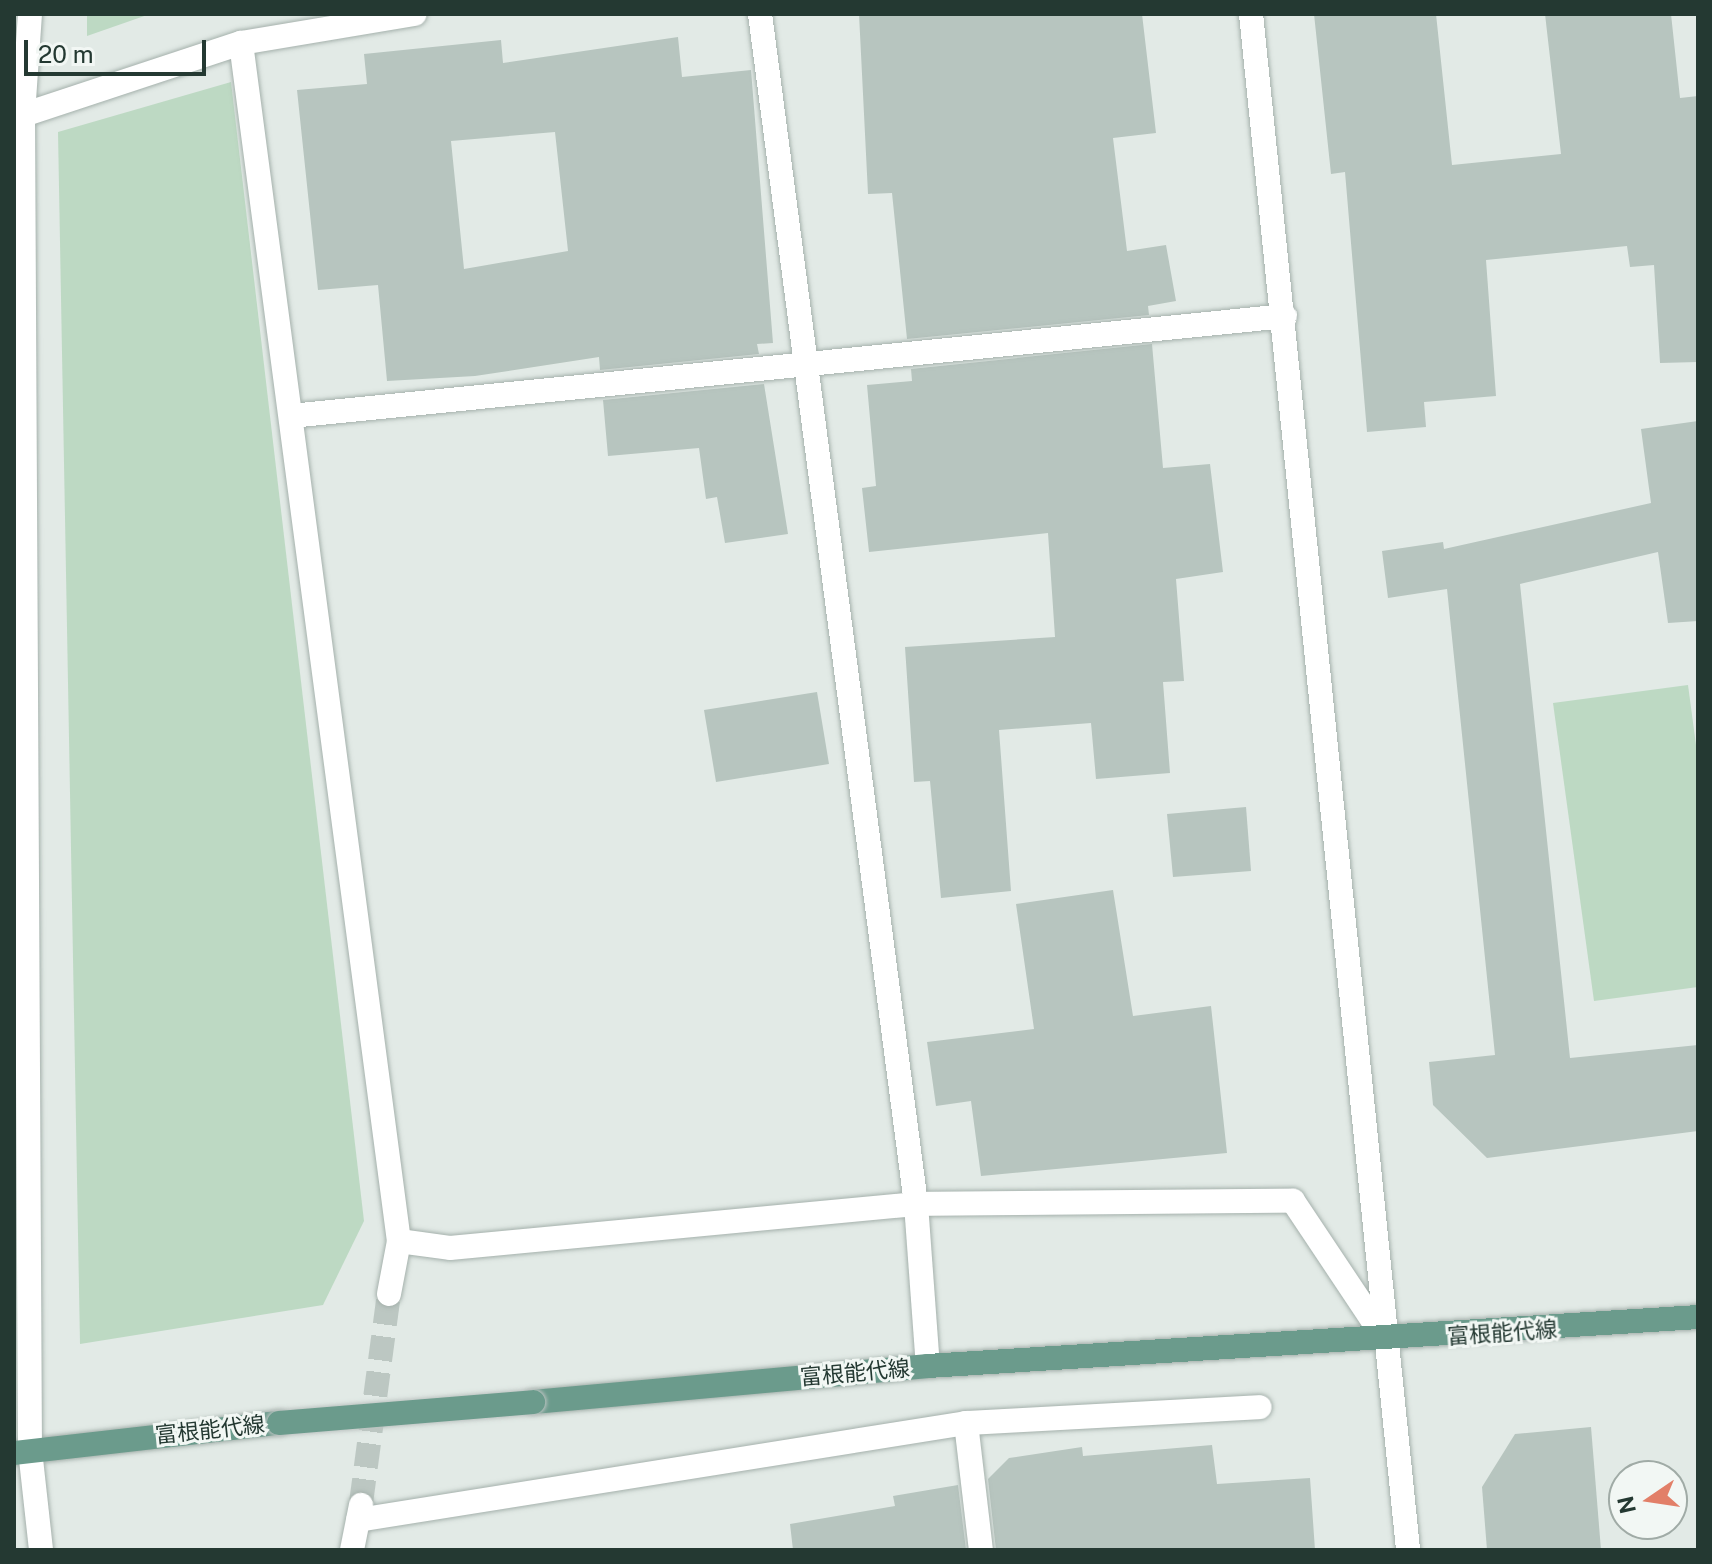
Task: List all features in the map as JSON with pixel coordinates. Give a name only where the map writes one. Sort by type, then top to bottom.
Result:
[{"type":"main road","name":"富根能代線","points":[[22,1452],[279,1423],[928,1366],[1387,1341],[1698,1317]]},
{"type":"street","points":[[30,14],[23,115],[22,1452],[41,1550]]},
{"type":"street","points":[[23,115],[241,43],[415,14]]},
{"type":"street","points":[[760,14],[916,1204],[928,1366]]},
{"type":"street","points":[[1251,14],[1285,316],[1408,1550]]},
{"type":"street","points":[[241,43],[399,1241],[389,1294]]},
{"type":"street","points":[[291,416],[806,369],[1285,316]]},
{"type":"street","points":[[399,1241],[450,1248],[916,1204],[1293,1201],[1387,1341]]},
{"type":"street","points":[[352,1550],[359,1512],[966,1423],[1260,1407]]},
{"type":"street","points":[[966,1423],[981,1550]]},
{"type":"green space","points":[[87,14],[150,14],[87,36]]},
{"type":"green space","points":[[231,82],[364,1221],[323,1305],[80,1344],[58,132]]},
{"type":"green space","points":[[1688,685],[1698,760],[1698,987],[1594,1001],[1553,703]]},
{"type":"building","points":[[859,14],[1142,14],[1156,133],[1113,138],[1127,251],[1166,245],[1176,301],[1148,306],[1149,315],[907,339],[892,193],[868,194]]},
{"type":"building","points":[[1314,14],[1436,14],[1452,165],[1561,154],[1545,14],[1671,14],[1680,98],[1698,96],[1698,362],[1660,363],[1654,265],[1630,267],[1627,246],[1486,260],[1496,396],[1424,402],[1426,427],[1367,432],[1345,172],[1331,174]]},
{"type":"building","points":[[678,37],[682,77],[751,70],[773,343],[757,344],[759,354],[600,370],[599,357],[475,376],[387,381],[378,285],[318,290],[297,90],[367,84],[364,54],[501,40],[503,63]],"holes":[[[555,132],[568,251],[464,269],[451,141]]]},
{"type":"building","points":[[1152,344],[1163,468],[1210,464],[1223,572],[1176,579],[1184,681],[1163,682],[1170,773],[1096,779],[1091,723],[999,730],[1011,891],[941,898],[930,781],[914,782],[905,647],[1055,637],[1048,533],[869,552],[862,488],[876,486],[867,385],[912,381],[911,369]]},
{"type":"building","points":[[764,384],[788,534],[725,543],[717,497],[706,499],[699,448],[608,456],[603,400]]},
{"type":"building","points":[[1698,421],[1698,621],[1668,623],[1658,552],[1520,584],[1570,1058],[1698,1045],[1698,1131],[1487,1158],[1433,1105],[1429,1062],[1495,1055],[1447,589],[1388,598],[1382,551],[1443,542],[1444,549],[1651,503],[1641,429]]},
{"type":"building","points":[[817,692],[829,764],[716,782],[704,710]]},
{"type":"building","points":[[1246,807],[1251,871],[1173,877],[1167,814]]},
{"type":"building","points":[[1113,890],[1133,1016],[1211,1006],[1227,1153],[981,1176],[971,1101],[936,1106],[927,1042],[1034,1029],[1016,904]]},
{"type":"building","points":[[1591,1427],[1601,1550],[1487,1550],[1482,1487],[1515,1434]]},
{"type":"building","points":[[1212,1445],[1217,1484],[1310,1478],[1315,1550],[996,1550],[988,1479],[1009,1458],[1082,1447],[1083,1456]]},
{"type":"building","points":[[958,1485],[966,1550],[793,1550],[790,1524],[895,1506],[893,1496]]},
{"type":"tunnel","points":[[361,1503],[389,1294]]}]
